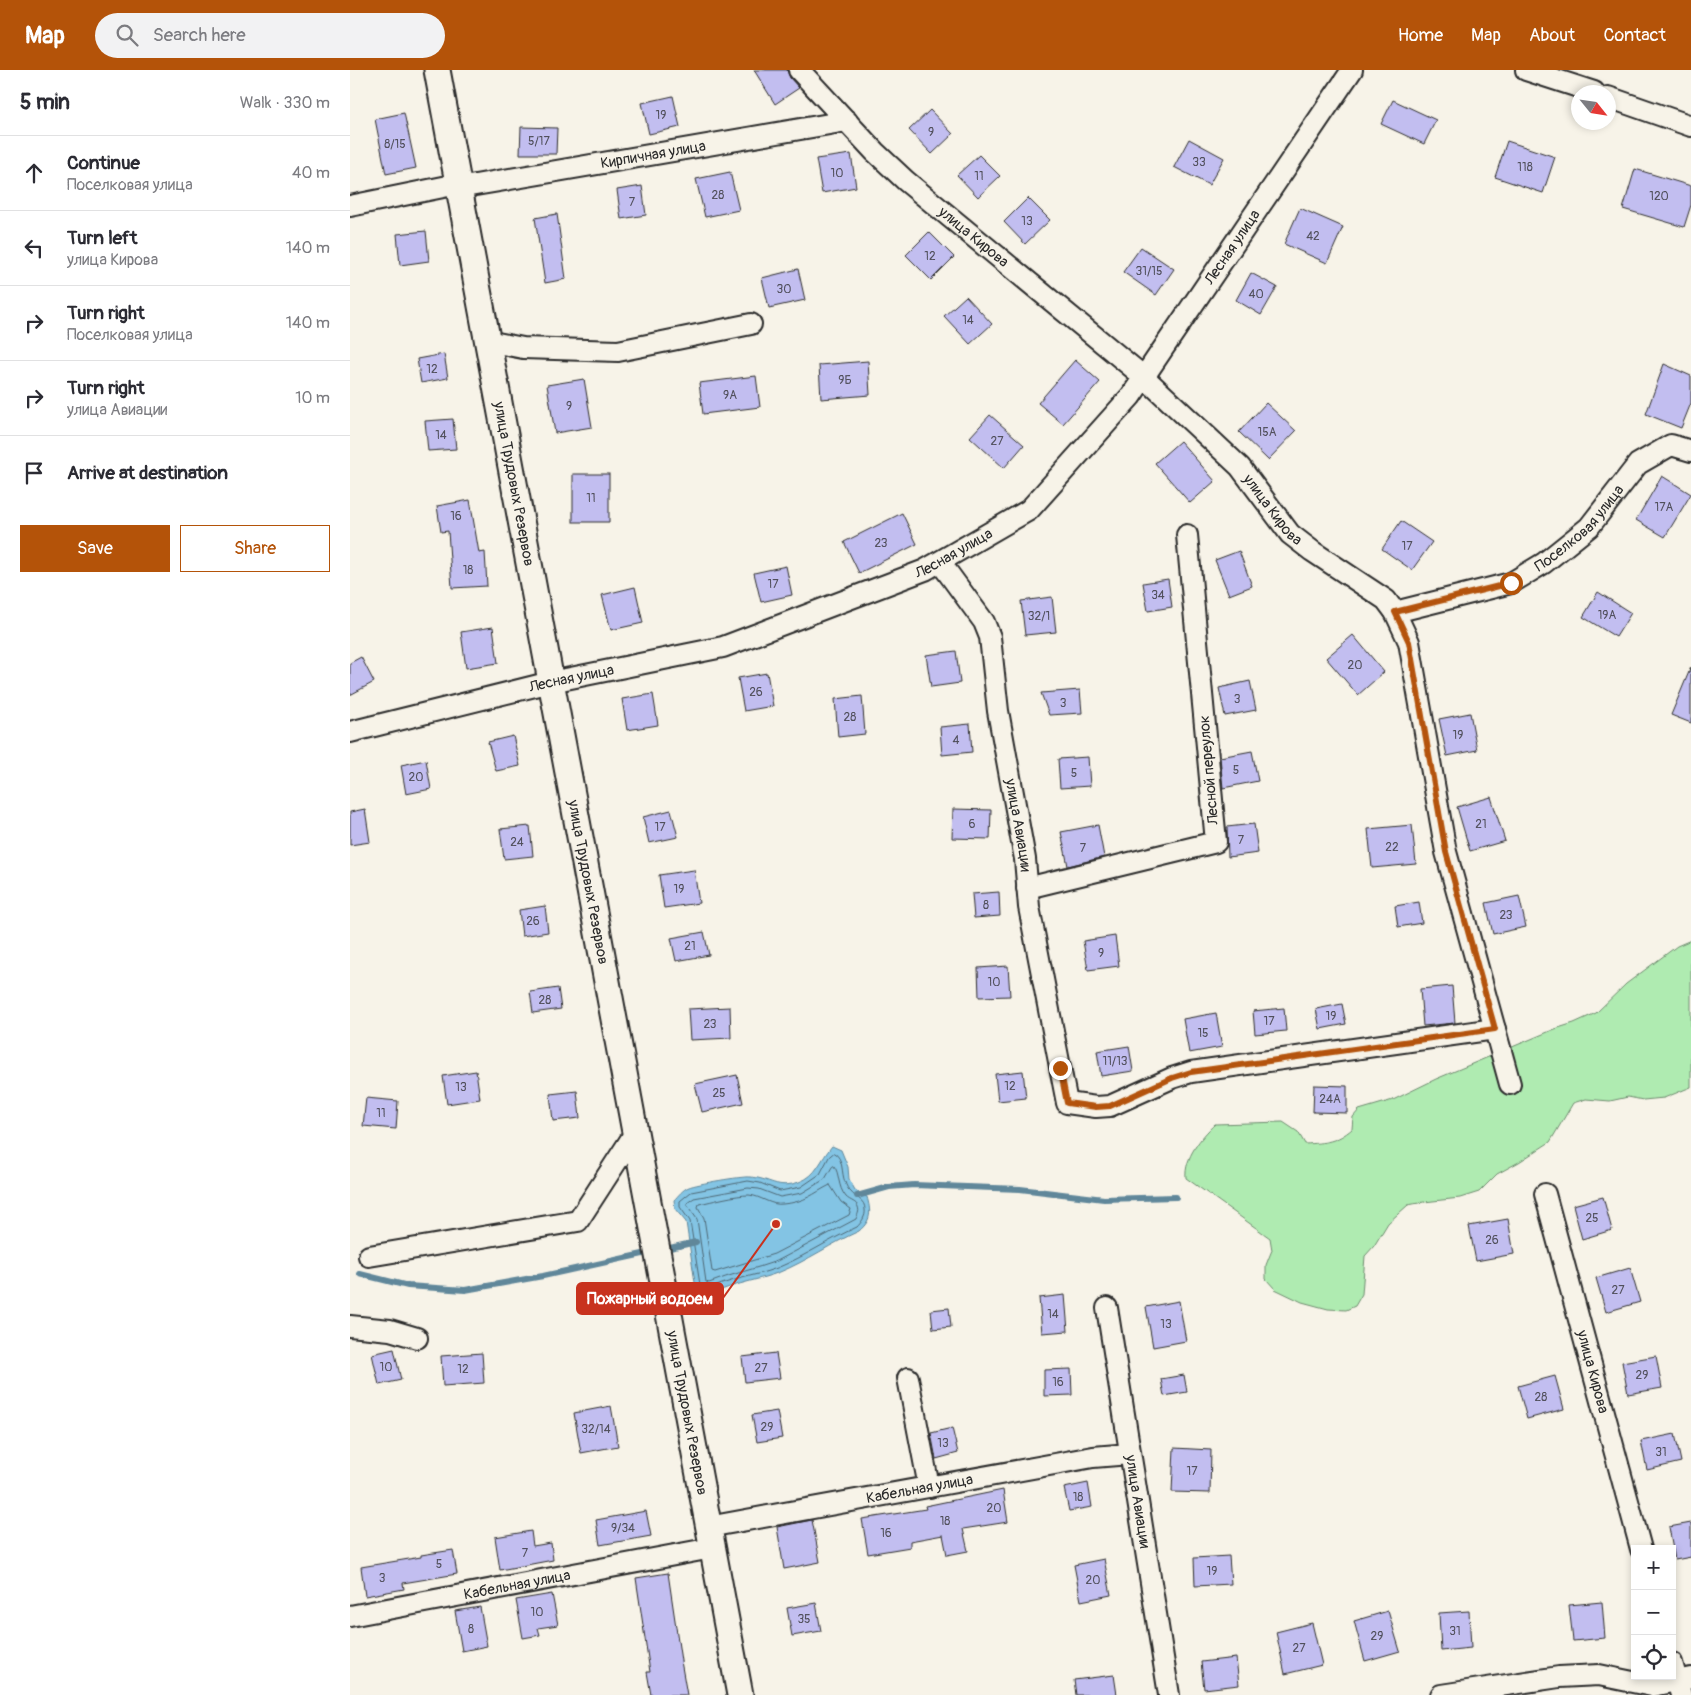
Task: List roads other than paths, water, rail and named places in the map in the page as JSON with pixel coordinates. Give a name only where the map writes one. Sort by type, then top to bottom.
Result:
[{"type":"main road","name":"улица Трудовых Резервов","points":[[437,70],[740,1695]]},
{"type":"street","name":"улица Кирова","points":[[799,70],[875,152],[930,202],[1144,377],[1240,467],[1290,534],[1312,551],[1386,600],[1395,612],[1409,642],[1446,852],[1510,1084]]},
{"type":"street","name":"Лесная улица","points":[[350,732],[551,682],[724,647],[925,570],[1029,510],[1131,396],[1352,70]]},
{"type":"street","points":[[1526,70],[1577,78]]},
{"type":"street","points":[[1616,100],[1691,126]]},
{"type":"street","name":"Кирпичная улица","points":[[350,206],[458,186],[847,121]]},
{"type":"street","points":[[487,341],[523,348],[618,350],[751,324]]},
{"type":"street","name":"Поселковая улица","points":[[1395,612],[1511,583],[1544,563],[1588,526],[1638,464],[1671,445],[1691,451]]},
{"type":"street","name":"Лесной переулок","points":[[1027,888],[1216,842],[1187,535]]},
{"type":"street","name":"улица Авиации","points":[[940,562],[984,622],[990,637],[998,711],[1025,859],[1031,916],[1067,1103],[1096,1107],[1110,1106],[1172,1078],[1191,1072],[1495,1029]]},
{"type":"street","points":[[369,1256],[578,1221],[635,1133]]},
{"type":"street","name":"улица Кирова","points":[[1544,1194],[1640,1545]]},
{"type":"street","name":"улица Авиации","points":[[1107,1308],[1169,1695]]},
{"type":"street","points":[[350,1326],[390,1330],[418,1338]]},
{"type":"street","points":[[908,1378],[929,1487]]},
{"type":"street","name":"Кабельная улица","points":[[350,1616],[710,1538],[929,1487],[1093,1457],[1130,1454]]},
{"type":"street","points":[[1447,1695],[1559,1677],[1599,1675],[1652,1686],[1680,1679]]},
{"type":"water","points":[[832,1146],[841,1150],[848,1167],[849,1179],[855,1190],[867,1197],[869,1215],[863,1227],[800,1263],[780,1272],[731,1287],[703,1299],[697,1296],[686,1222],[675,1209],[674,1200],[689,1187],[729,1179],[750,1177],[785,1185],[799,1182],[814,1172]]},
{"type":"waterway","points":[[857,1196],[889,1187],[914,1185],[1020,1189],[1104,1199],[1176,1197]]},
{"type":"waterway","points":[[661,1250],[696,1242]]},
{"type":"waterway","points":[[360,1274],[408,1286],[465,1290],[543,1276],[652,1252]]},
{"type":"place","name":"Пожарный водоем","points":[[776,1224]]}]
